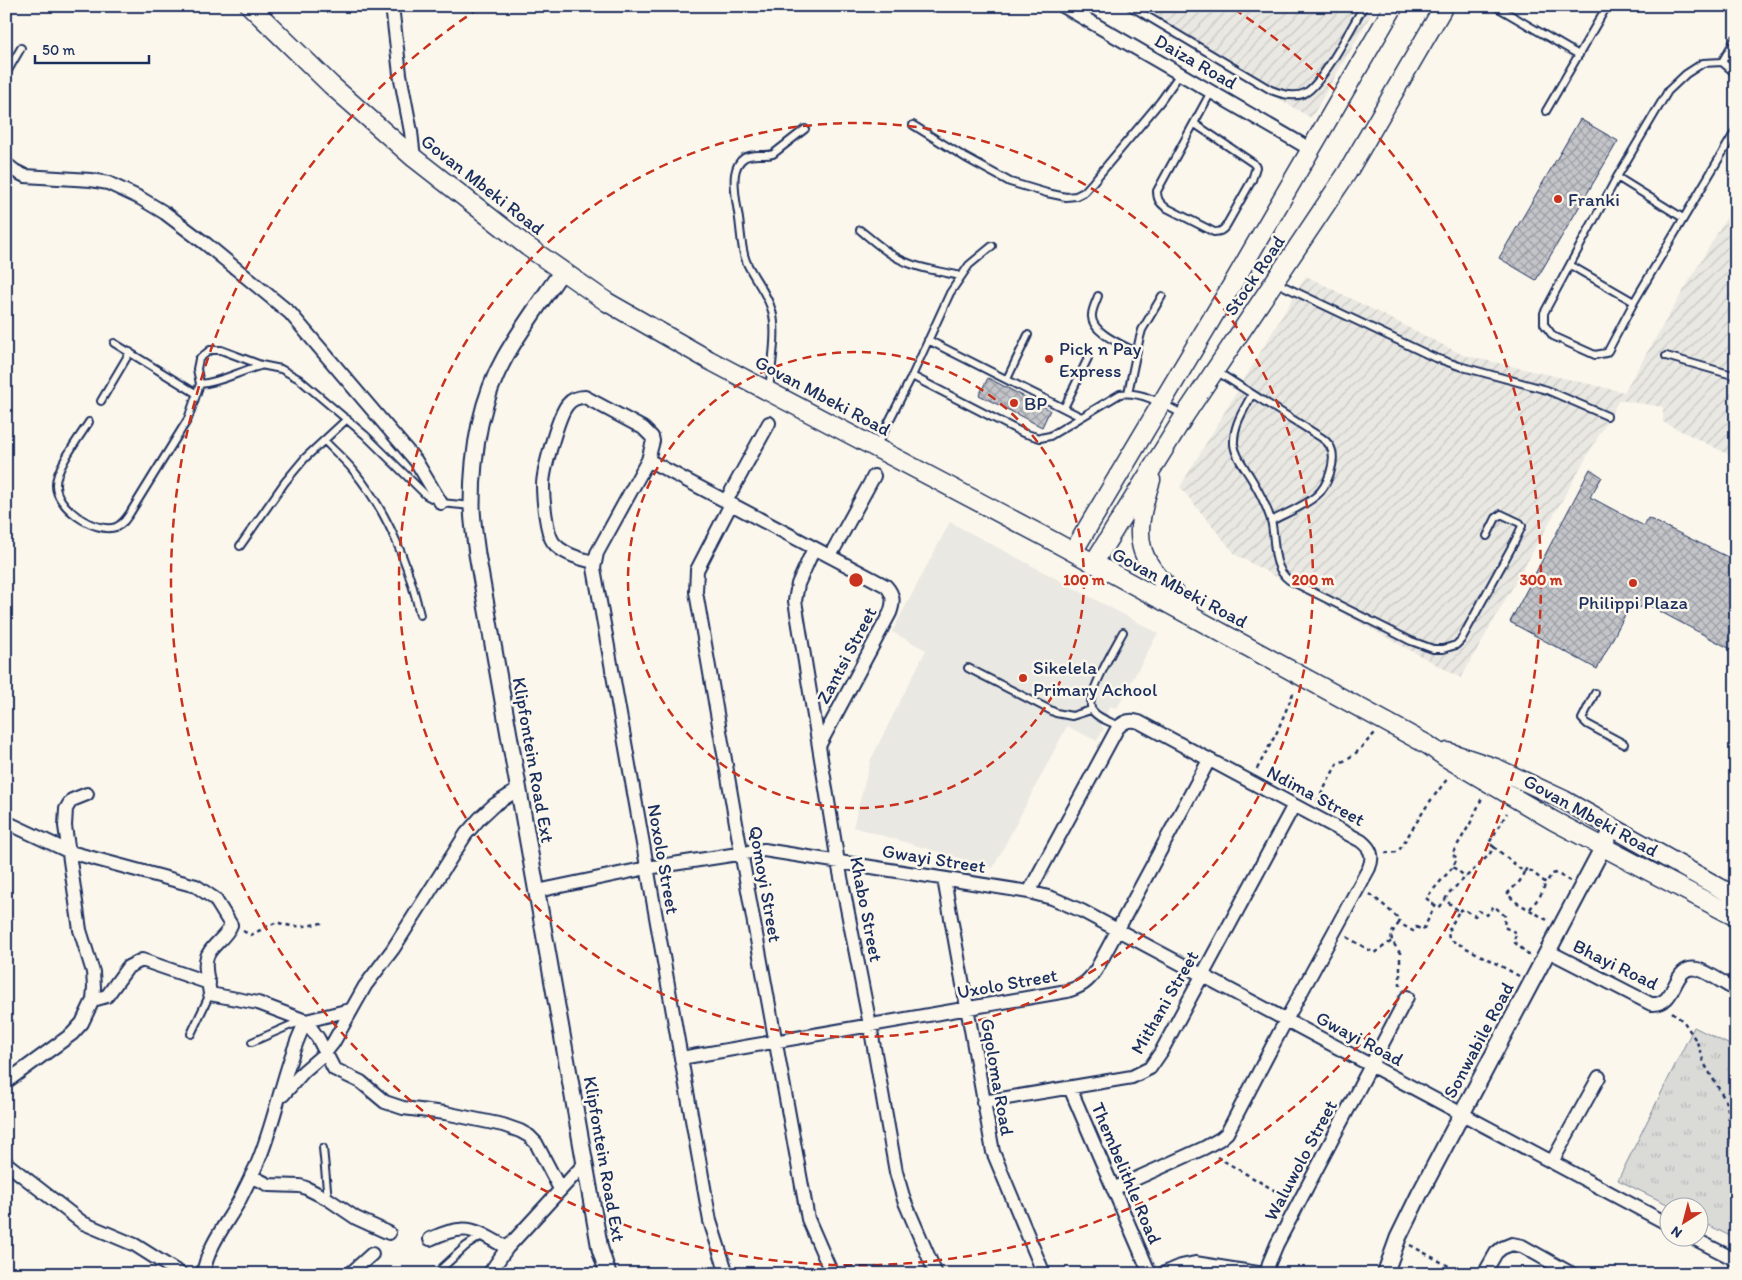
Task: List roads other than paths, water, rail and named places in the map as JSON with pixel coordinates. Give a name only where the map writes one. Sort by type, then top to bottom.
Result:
[{"type":"main road","name":"Govan Mbeki Road","points":[[250,6],[331,85],[414,158],[478,209],[607,302],[769,392],[1073,552],[1384,721],[1554,822],[1736,918]]},
{"type":"main road","name":"Stock Road","points":[[1073,552],[1162,404],[1394,6]]},
{"type":"main road","name":"Stock Road","points":[[1093,564],[1185,415],[1347,173],[1444,6]]},
{"type":"main road","points":[[1161,453],[1143,507],[1140,532],[1141,546],[1152,571],[1204,624]]},
{"type":"main road","name":"Govan Mbeki Road","points":[[1428,746],[1496,768],[1564,800],[1736,897]]},
{"type":"street","points":[[392,6],[400,74],[414,158]]},
{"type":"street","name":"Daiza Road","points":[[1063,6],[1310,149]]},
{"type":"street","points":[[6,164],[25,176],[108,183],[140,198],[165,213],[206,244],[290,313],[416,461],[441,503]]},
{"type":"street","name":"Klipfontein Road Ext","points":[[562,271],[504,358],[490,391],[474,461],[472,506],[477,554],[600,1249],[608,1274]]},
{"type":"street","points":[[585,397],[643,428],[652,436],[653,441],[648,460],[594,562],[581,560],[558,548],[549,534],[543,484],[561,414],[567,405],[575,399],[585,397]]},
{"type":"street","points":[[729,502],[769,423]]},
{"type":"street","name":"Zantsi Street","points":[[648,460],[886,586],[890,591],[893,600],[890,614],[820,744]]},
{"type":"street","points":[[830,556],[874,476]]},
{"type":"street","name":"Qomoyi Street","points":[[729,502],[697,570],[696,592],[808,1220],[832,1274]]},
{"type":"street","name":"Khabo Street","points":[[814,548],[794,596],[838,862],[900,1185],[904,1200],[936,1274]]},
{"type":"street","name":"Noxolo Street","points":[[594,562],[710,1221],[727,1274]]},
{"type":"street","name":"Ndima Street","points":[[1114,1189],[1220,1140],[1227,1132],[1369,868],[1372,854],[1362,841],[1139,722],[1129,720],[1119,726]]},
{"type":"street","points":[[1029,892],[1119,726]]},
{"type":"street","name":"Uxolo Street","points":[[681,1058],[1067,992],[1079,988],[1091,978],[1209,760]]},
{"type":"street","points":[[279,1099],[304,1071],[334,1043],[350,1010],[365,986],[393,949],[466,834],[494,805],[519,789]]},
{"type":"street","points":[[6,1082],[72,1034],[82,1023],[93,1000],[93,972],[80,930],[65,826],[66,809],[72,800],[87,794]]},
{"type":"street","name":"Mithani Street","points":[[983,1102],[1132,1076],[1150,1068],[1161,1052],[1294,805]]},
{"type":"street","points":[[6,822],[70,852],[196,886],[215,899],[230,925],[228,932],[207,956],[209,988]]},
{"type":"street","name":"Sonwabile Road","points":[[1385,1274],[1398,1238],[1613,828]]},
{"type":"street","name":"Gwayi Street","points":[[537,890],[647,868],[741,852],[764,850],[1029,892]]},
{"type":"street","name":"Gqoloma Road","points":[[944,878],[993,1152],[1044,1274]]},
{"type":"street","name":"Gwayi Road","points":[[1029,892],[1063,902],[1118,930],[1660,1220]]},
{"type":"street","name":"Bhayi Road","points":[[1545,956],[1647,1003],[1661,1004],[1668,999],[1680,975],[1691,969],[1701,970],[1736,990]]},
{"type":"street","points":[[93,1000],[107,996],[128,967],[142,960],[209,988],[258,1003],[306,1021],[318,1038],[324,1053],[334,1068],[339,1072],[354,1077],[385,1102],[392,1105],[495,1124],[520,1131],[529,1136],[536,1143],[560,1189]]},
{"type":"street","name":"Waluwolo Street","points":[[1265,1274],[1271,1255],[1407,997]]},
{"type":"street","points":[[306,1021],[350,1010]]},
{"type":"street","points":[[203,1274],[213,1243],[238,1202],[272,1126],[293,1052],[306,1021]]},
{"type":"street","points":[[1552,1162],[1599,1077]]},
{"type":"street","name":"Thembelithle Road","points":[[1070,1088],[1150,1274]]},
{"type":"street","points":[[489,1274],[506,1248],[586,1162]]},
{"type":"street","points":[[6,1163],[78,1219],[136,1245],[181,1274]]},
{"type":"street","points":[[251,1176],[269,1185],[300,1186],[306,1188],[328,1199],[356,1218],[389,1233]]},
{"type":"street","points":[[430,1239],[460,1228],[483,1235],[506,1248]]},
{"type":"street","points":[[1484,1274],[1496,1253],[1512,1244],[1522,1246],[1572,1274]]},
{"type":"street","points":[[1710,1247],[1736,1260]]},
{"type":"street","points":[[350,1274],[372,1254]]},
{"type":"street","points":[[1162,1274],[1181,1266],[1195,1263],[1265,1274]]},
{"type":"lane","points":[[1130,6],[1271,90],[1290,95],[1306,93],[1314,86],[1335,56],[1364,6]]},
{"type":"lane","points":[[1495,6],[1579,55]]},
{"type":"lane","points":[[1546,110],[1607,6]]},
{"type":"lane","points":[[1722,62],[1736,38]]},
{"type":"lane","points":[[6,74],[21,48]]},
{"type":"lane","points":[[1736,74],[1722,62],[1703,62],[1686,74],[1668,91],[1617,177],[1544,314],[1544,324],[1553,336],[1596,355],[1606,353],[1736,130]]},
{"type":"lane","points":[[913,125],[966,158],[1010,182],[1047,194],[1066,197],[1076,196],[1084,192],[1093,182],[1160,102],[1180,74]]},
{"type":"lane","points":[[1195,124],[1253,163],[1256,167],[1252,180],[1226,226],[1219,232],[1214,232],[1165,207],[1159,202],[1157,196],[1157,191],[1211,92]]},
{"type":"lane","points":[[769,392],[774,316],[769,302],[750,270],[744,255],[735,173],[737,165],[744,158],[753,155],[768,156],[774,154],[805,129]]},
{"type":"lane","points":[[1617,177],[1683,218]]},
{"type":"lane","points":[[860,230],[893,256],[903,261],[920,267],[961,276]]},
{"type":"lane","points":[[876,447],[912,376],[950,293],[969,265],[992,246]]},
{"type":"lane","points":[[1570,265],[1634,302]]},
{"type":"lane","points":[[1274,282],[1433,357],[1547,390],[1607,416]]},
{"type":"lane","points":[[1098,296],[1092,315],[1092,321],[1096,327],[1103,334],[1136,352]]},
{"type":"lane","points":[[1128,393],[1142,330],[1162,296]]},
{"type":"lane","points":[[1006,379],[1028,335]]},
{"type":"lane","points":[[928,340],[1081,417]]},
{"type":"lane","points":[[114,343],[197,394]]},
{"type":"lane","points":[[89,422],[59,470],[56,484],[58,495],[67,507],[89,524],[104,528],[116,527],[123,523],[184,427],[200,384],[197,363],[202,355],[210,350],[221,350],[261,366],[281,369],[294,376],[347,419],[419,490],[441,503],[472,506]]},
{"type":"lane","points":[[101,401],[130,352]]},
{"type":"lane","points":[[1666,356],[1736,376]]},
{"type":"lane","points":[[1064,408],[1088,358]]},
{"type":"lane","points":[[200,384],[223,380],[246,369],[261,366]]},
{"type":"lane","points":[[1215,370],[1331,446],[1333,453],[1330,474],[1318,495],[1271,521]]},
{"type":"lane","points":[[912,376],[1033,437],[1040,438],[1050,436],[1114,397],[1128,393],[1162,404],[1185,415]]},
{"type":"lane","points":[[1252,394],[1237,424],[1234,446],[1256,487],[1271,521],[1278,566],[1283,575],[1411,641],[1433,649],[1443,649],[1456,645],[1460,640],[1522,526],[1520,523],[1501,514],[1496,518],[1487,536]]},
{"type":"lane","points":[[240,546],[285,482],[305,458],[347,419]]},
{"type":"lane","points":[[324,440],[353,469],[385,518],[404,558],[420,615]]},
{"type":"lane","points":[[1119,726],[1098,716],[1091,710],[1090,698],[1123,632]]},
{"type":"lane","points":[[968,668],[1056,713],[1072,716],[1091,710]]},
{"type":"lane","points":[[1595,692],[1582,719],[1587,724],[1624,744]]},
{"type":"lane","points":[[191,1034],[209,988]]},
{"type":"lane","points":[[252,1042],[291,1025],[306,1021]]},
{"type":"lane","points":[[323,1148],[328,1199]]},
{"type":"lane","points":[[442,1268],[466,1246],[483,1235]]},
{"type":"place","name":"Franki","points":[[1558,199]]},
{"type":"place","name":"Pick n Pay Express","points":[[1049,359]]},
{"type":"place","name":"BP","points":[[1014,403]]},
{"type":"place","name":"Philippi Plaza","points":[[1633,583]]},
{"type":"place","name":"Sikelela Primary Achool","points":[[1023,678]]}]
